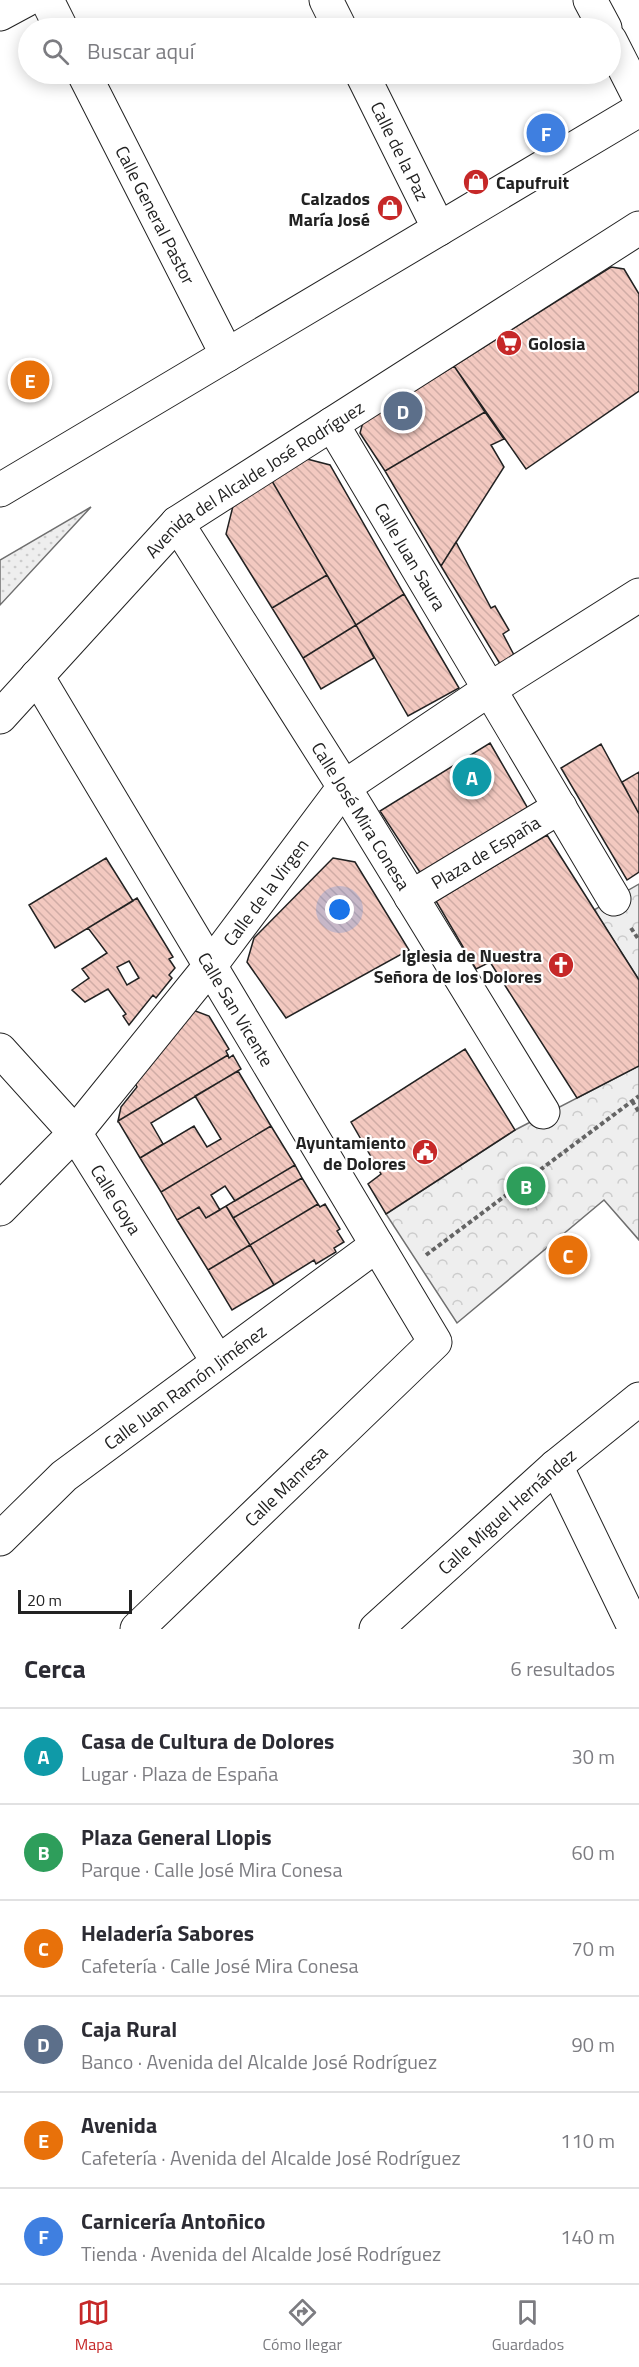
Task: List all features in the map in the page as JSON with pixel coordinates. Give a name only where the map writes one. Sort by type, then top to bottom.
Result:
[{"type":"street","points":[[0,14],[26,0]]},
{"type":"street","points":[[47,0],[56,18]]},
{"type":"street","points":[[326,0],[335,18]]},
{"type":"street","points":[[590,0],[599,18]]},
{"type":"street","points":[[621,62],[639,97]]},
{"type":"street","name":"Calle General Pastor","points":[[89,84],[227,355]]},
{"type":"street","name":"Calle de la Paz","points":[[367,84],[439,229]]},
{"type":"street","points":[[2,484],[227,355],[639,110]]},
{"type":"street","name":"Avenida del Alcalde José Rodríguez","points":[[0,717],[177,523],[332,424],[634,241]]},
{"type":"street","name":"Calle Juan Saura","points":[[332,424],[490,689]]},
{"type":"street","name":"Calle José Mira Conesa","points":[[177,523],[344,787],[543,1112]]},
{"type":"street","name":"Calle de la Virgen","points":[[0,1209],[75,1133],[210,966],[344,787],[490,689],[639,595]]},
{"type":"street","name":"Calle San Vicente","points":[[37,676],[435,1342]]},
{"type":"street","name":"Plaza de España","points":[[490,689],[614,899]]},
{"type":"street","name":"Plaza de España","points":[[411,897],[560,807]]},
{"type":"street","name":"Calle Goya","points":[[0,1050],[75,1133],[218,1362]]},
{"type":"street","name":"Calle Juan Ramón Jiménez","points":[[0,1539],[64,1476],[377,1245]]},
{"type":"street","name":"Calle Manresa","points":[[137,1629],[435,1342]]},
{"type":"street","name":"Calle Miguel Hernández","points":[[376,1629],[556,1466],[639,1399]]},
{"type":"street","points":[[556,1466],[635,1629]]},
{"type":"path","points":[[417,1262],[639,1096]]},
{"type":"path","points":[[632,1101],[639,1112]]},
{"type":"green space","points":[[91,507],[0,605],[0,560]]},
{"type":"green space","points":[[639,884],[639,980],[594,910]]},
{"type":"green space","points":[[639,1066],[639,1240],[604,1200],[457,1323],[386,1214],[515,1130]]},
{"type":"building","points":[[611,267],[624,269],[639,294],[639,391],[526,469],[454,366]]},
{"type":"building","points":[[454,366],[485,412],[385,471],[360,433],[363,422]]},
{"type":"building","points":[[485,412],[504,439],[491,445],[504,467],[441,566],[385,471]]},
{"type":"building","points":[[307,459],[330,465],[404,594],[356,625],[272,481]]},
{"type":"building","points":[[272,481],[327,575],[272,608],[226,534],[234,502]]},
{"type":"building","points":[[456,542],[491,608],[495,606],[509,630],[503,634],[514,655],[500,664],[441,566]]},
{"type":"building","points":[[327,575],[356,625],[303,658],[272,608]]},
{"type":"building","points":[[404,594],[459,688],[408,716],[356,625]]},
{"type":"building","points":[[356,625],[374,658],[321,689],[303,658]]},
{"type":"building","points":[[490,743],[530,812],[423,877],[380,811]]},
{"type":"building","points":[[601,744],[639,814],[639,872],[627,880],[561,768]]},
{"type":"building","points":[[639,772],[639,814],[622,782]]},
{"type":"building","name":"Iglesia de Nuestra Señora de los Dolores","points":[[547,835],[639,980],[639,1066],[577,1098],[490,962],[476,969],[436,901]]},
{"type":"building","points":[[106,858],[133,901],[55,948],[29,905]]},
{"type":"building","points":[[333,858],[355,862],[409,950],[286,1018],[247,962],[254,938]]},
{"type":"building","points":[[137,898],[173,957],[169,959],[175,968],[169,975],[172,978],[156,998],[153,995],[129,1025],[123,1016],[126,1014],[108,989],[85,1002],[72,990],[89,978],[82,969],[107,953],[88,928]],"holes":[[[129,961],[139,978],[127,985],[117,967]]]},
{"type":"building","points":[[190,1009],[209,1016],[229,1049],[226,1051],[228,1055],[118,1121],[121,1107],[137,1087],[134,1081]]},
{"type":"building","name":"Ayuntamiento de Dolores","points":[[465,1049],[515,1130],[386,1214],[368,1184],[381,1174],[351,1122]]},
{"type":"building","points":[[228,1055],[229,1058],[233,1055],[241,1069],[151,1123],[163,1144],[140,1158],[118,1121]]},
{"type":"building","points":[[238,1071],[271,1126],[161,1192],[140,1158],[194,1126],[207,1147],[221,1139],[195,1096]]},
{"type":"building","points":[[271,1126],[295,1165],[235,1201],[225,1186],[211,1195],[220,1210],[206,1218],[199,1207],[177,1220],[161,1192]]},
{"type":"building","points":[[295,1165],[302,1178],[233,1218],[226,1206]]},
{"type":"building","points":[[302,1178],[318,1204],[250,1245],[233,1218]]},
{"type":"building","points":[[318,1204],[320,1207],[325,1204],[340,1229],[337,1231],[344,1242],[334,1248],[336,1252],[316,1264],[314,1260],[274,1285],[250,1245]]},
{"type":"building","points":[[226,1206],[250,1245],[208,1270],[177,1220],[199,1207],[206,1218]]},
{"type":"building","points":[[250,1245],[274,1285],[232,1310],[208,1270]]},
{"type":"place","name":"Carnicería Antoñico","points":[[546,133]]},
{"type":"place","name":"Capufruit","points":[[476,182]]},
{"type":"place","name":"Calzados María José","points":[[390,208]]},
{"type":"place","name":"Golosia","points":[[509,343]]},
{"type":"place","name":"Avenida","points":[[30,380]]},
{"type":"place","name":"Caja Rural","points":[[403,411]]},
{"type":"place","name":"Casa de Cultura de Dolores","points":[[472,777]]},
{"type":"place","name":"Iglesia de Nuestra Señora de los Dolores","points":[[561,965]]},
{"type":"place","name":"Ayuntamiento de Dolores","points":[[425,1152]]},
{"type":"place","name":"Plaza General Llopis","points":[[526,1186]]},
{"type":"place","name":"Heladería Sabores","points":[[568,1255]]}]
